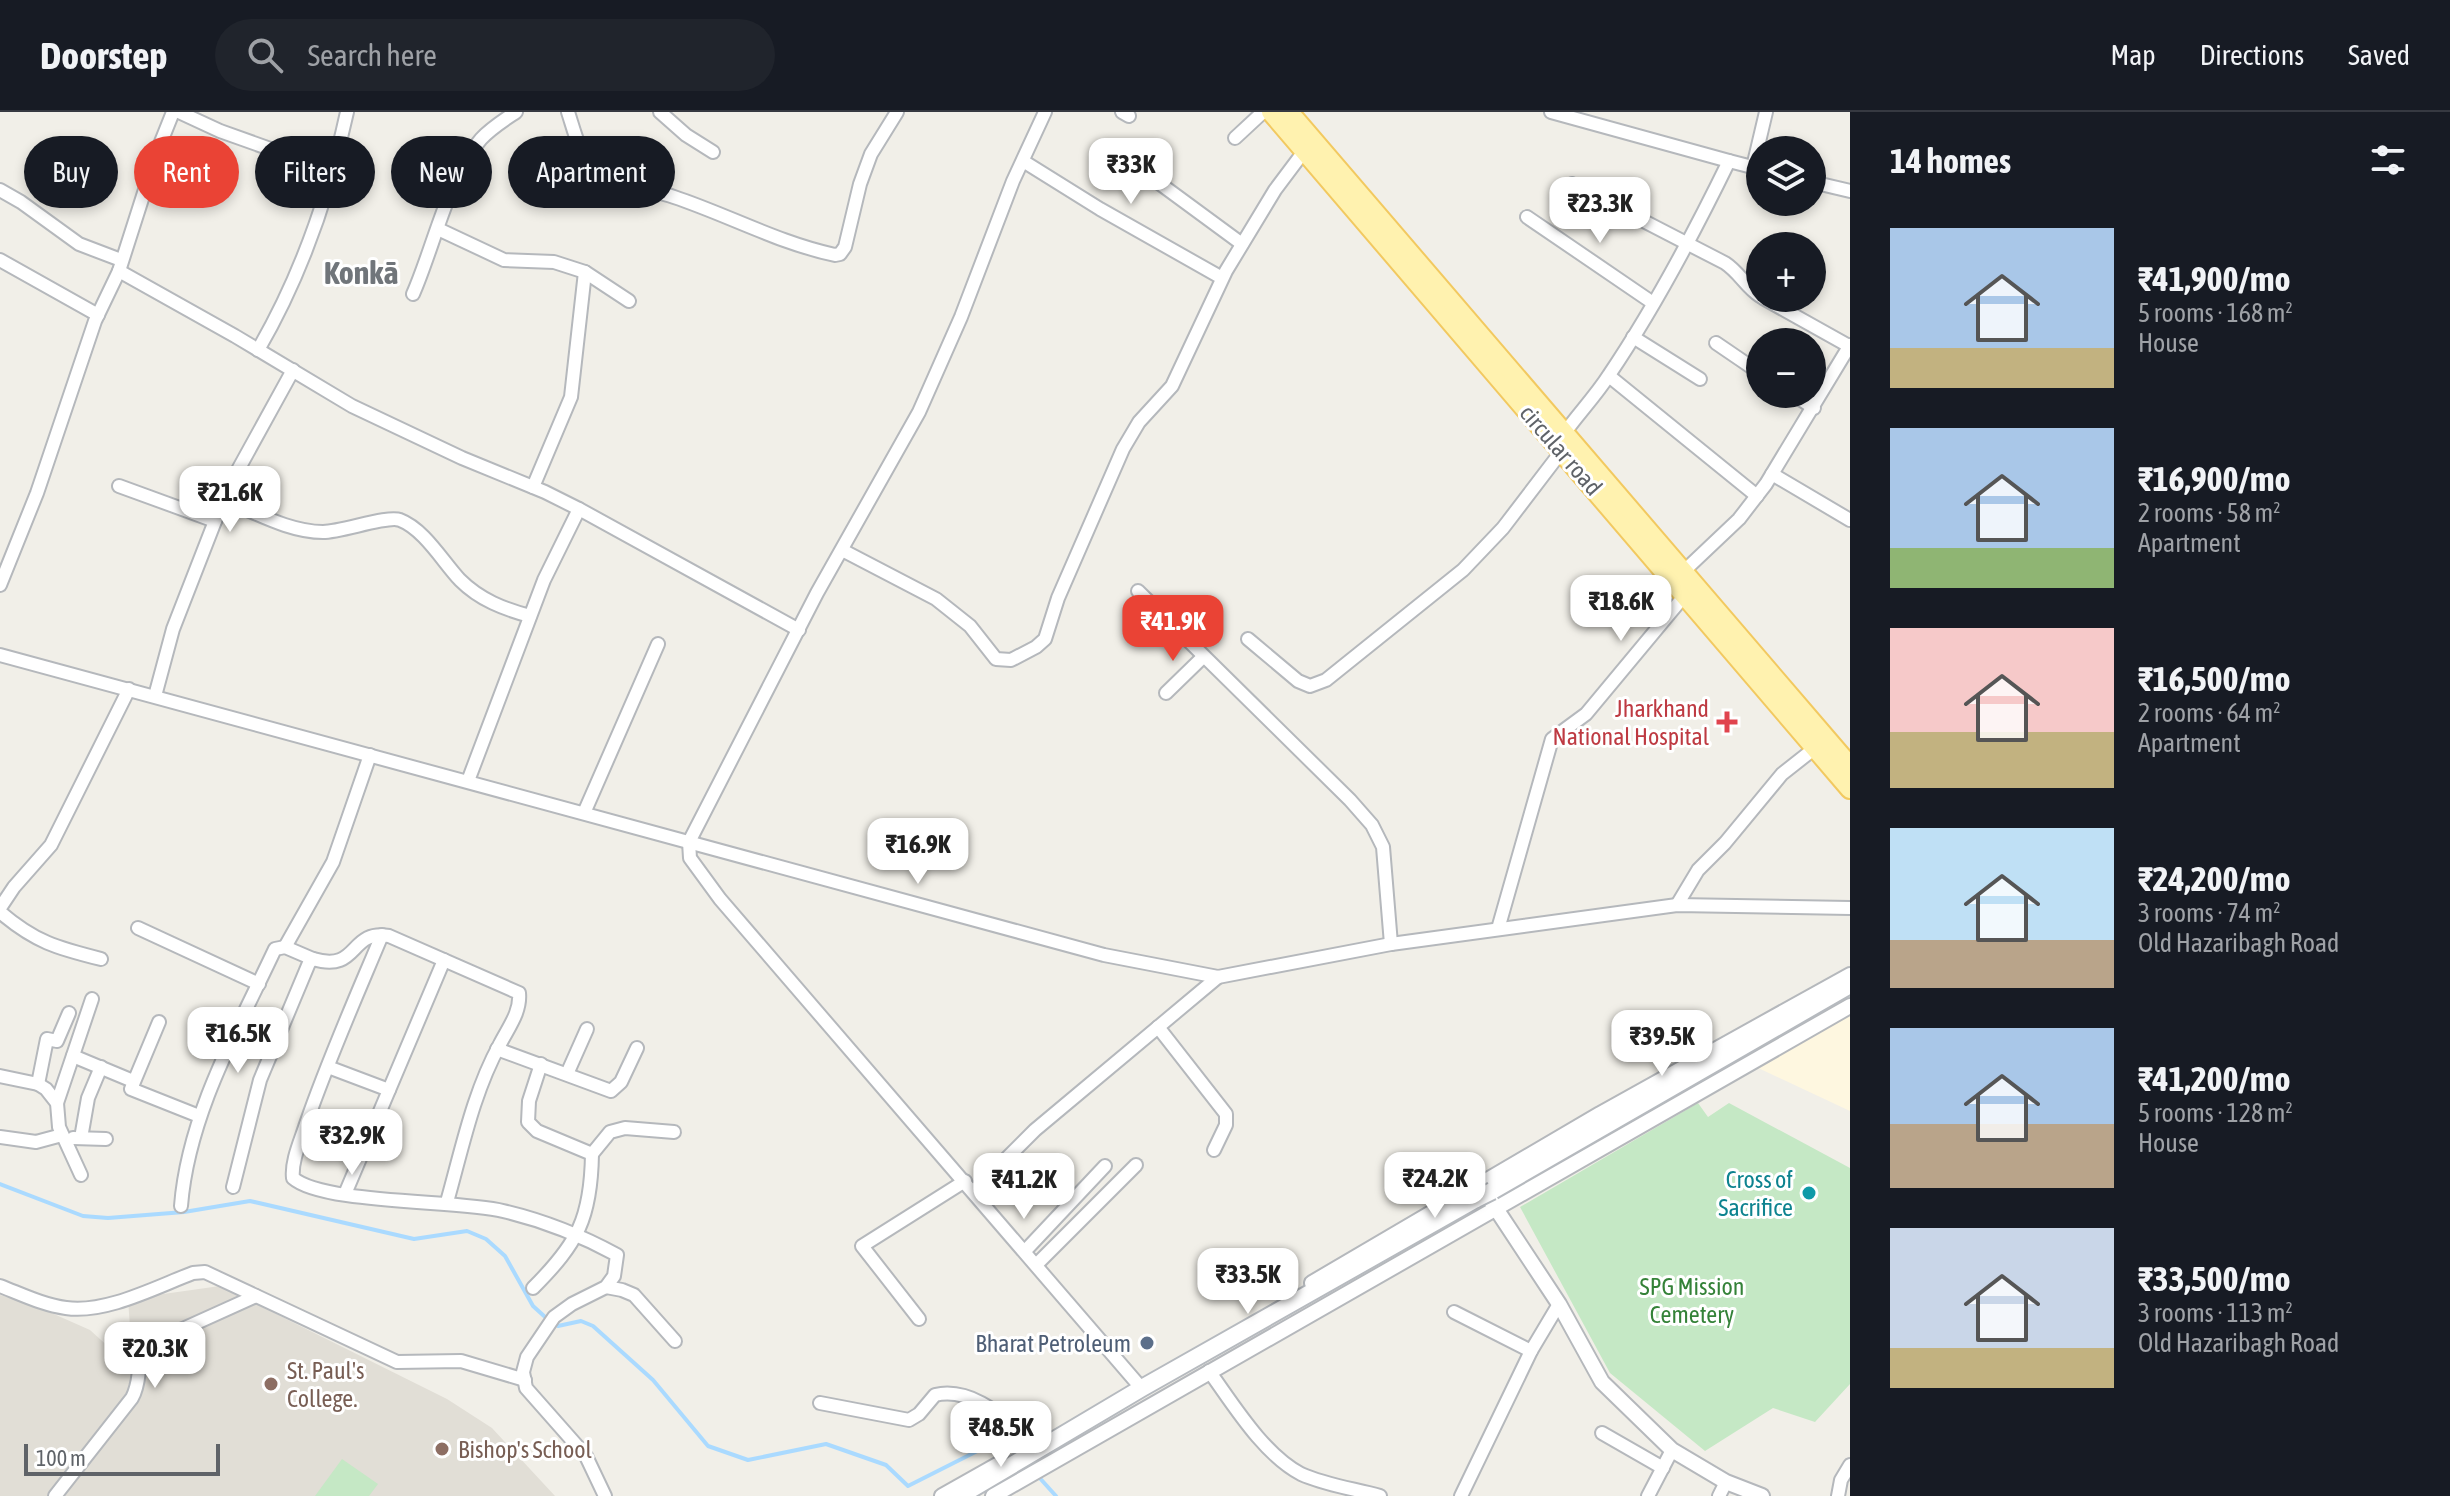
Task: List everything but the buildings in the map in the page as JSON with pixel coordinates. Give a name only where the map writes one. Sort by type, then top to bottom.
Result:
[{"type":"main road","name":"circular road","points":[[1271,112],[1561,444],[1683,572],[1850,766]]},
{"type":"main road","name":"circular road","points":[[1289,112],[1685,595],[1850,789]]},
{"type":"main road","points":[[1486,1198],[1850,985]]},
{"type":"main road","points":[[976,1496],[1142,1388],[1850,996]]},
{"type":"main road","points":[[960,1496],[1029,1459]]},
{"type":"street","points":[[1,582],[37,493],[173,112]]},
{"type":"street","points":[[179,112],[255,144]]},
{"type":"street","points":[[341,136],[347,112]]},
{"type":"street","points":[[413,294],[453,192],[475,147],[491,129],[516,112]]},
{"type":"street","points":[[568,112],[585,156],[605,174],[781,239],[835,255],[845,247],[860,184],[871,154],[897,112]]},
{"type":"street","points":[[660,112],[686,135],[713,152]]},
{"type":"street","points":[[1045,112],[928,392],[689,842],[690,858],[704,880],[1137,1383]]},
{"type":"street","points":[[1235,138],[1263,112]]},
{"type":"street","points":[[1551,112],[1576,116],[1746,165]]},
{"type":"street","points":[[1762,136],[1766,112]]},
{"type":"street","points":[[842,550],[936,599],[970,626],[996,659],[1011,660],[1036,647],[1050,629],[1058,598],[1123,449],[1139,422],[1172,386],[1222,278],[1275,190],[1305,150]]},
{"type":"street","points":[[1023,161],[1222,278]]},
{"type":"street","points":[[1248,639],[1298,681],[1310,686],[1326,680],[1463,570],[1503,528],[1609,376],[1689,243],[1729,161]]},
{"type":"street","points":[[1140,169],[1242,244]]},
{"type":"street","points":[[1572,184],[1689,243],[1734,269],[1746,284]]},
{"type":"street","points":[[1826,185],[1850,191]]},
{"type":"street","points":[[0,190],[28,207],[63,235],[120,266],[343,401],[406,433],[579,509],[799,630]]},
{"type":"street","points":[[258,350],[297,276],[320,208]]},
{"type":"street","points":[[1527,217],[1653,303]]},
{"type":"street","points":[[438,229],[504,260],[554,262],[585,272],[629,301]]},
{"type":"street","points":[[0,260],[98,315]]},
{"type":"street","points":[[533,487],[571,397],[585,272]]},
{"type":"street","points":[[1787,312],[1849,349],[1826,388]]},
{"type":"street","points":[[1633,337],[1700,379]]},
{"type":"street","points":[[1716,343],[1746,363]]},
{"type":"street","points":[[155,696],[173,629],[215,521],[293,370]]},
{"type":"street","points":[[1609,376],[1757,496]]},
{"type":"street","points":[[1683,572],[1739,519],[1814,408]]},
{"type":"street","points":[[1772,474],[1850,520]]},
{"type":"street","points":[[119,486],[215,521]]},
{"type":"street","points":[[224,500],[311,532],[368,525],[388,518],[399,519],[431,544],[468,587],[489,602],[530,616]]},
{"type":"street","points":[[468,781],[544,580],[579,509]]},
{"type":"street","points":[[0,549],[14,553]]},
{"type":"street","points":[[1138,591],[1322,771],[1372,825],[1383,847],[1391,944]]},
{"type":"street","points":[[1498,929],[1552,739],[1586,714],[1685,595]]},
{"type":"street","points":[[584,813],[658,644]]},
{"type":"street","points":[[0,655],[1104,955],[1218,977],[1391,944],[1677,905],[1850,908]]},
{"type":"street","points":[[1166,693],[1203,657]]},
{"type":"street","points":[[101,959],[45,943],[19,929],[0,910],[14,887],[51,845],[129,689]]},
{"type":"street","points":[[1677,905],[1698,870],[1725,843],[1782,774],[1815,748]]},
{"type":"street","points":[[285,947],[333,862],[370,755]]},
{"type":"street","points":[[138,928],[259,984]]},
{"type":"street","points":[[382,935],[300,1143],[293,1178],[298,1183],[345,1194],[447,1202],[501,1210],[576,1236],[617,1255],[614,1276],[606,1287],[554,1317],[527,1357],[523,1372],[526,1388],[586,1456],[605,1496]]},
{"type":"street","points":[[181,1206],[184,1175],[199,1116],[275,949],[285,947],[328,964],[337,963],[368,936],[382,935],[519,993],[516,1014],[497,1049],[472,1111],[447,1202]]},
{"type":"street","points":[[233,1187],[260,1080],[302,977],[313,959]]},
{"type":"street","points":[[345,1194],[444,960]]},
{"type":"street","points":[[942,1496],[1029,1459],[1209,1371],[1850,975]]},
{"type":"street","points":[[974,1191],[1035,1130],[1218,977]]},
{"type":"street","points":[[57,1103],[92,999]]},
{"type":"street","points":[[993,1496],[1029,1459],[1137,1383],[1850,1006]]},
{"type":"street","points":[[38,1084],[47,1039],[57,1041],[69,1013]]},
{"type":"street","points":[[159,1022],[131,1089],[199,1116]]},
{"type":"street","points":[[1158,1027],[1226,1114],[1226,1125],[1214,1150]]},
{"type":"street","points":[[567,1074],[587,1029]]},
{"type":"street","points":[[497,1049],[611,1091],[621,1082],[637,1048]]},
{"type":"street","points":[[73,1056],[133,1081]]},
{"type":"street","points":[[541,1064],[529,1101],[528,1122],[537,1131],[592,1154]]},
{"type":"street","points":[[81,1138],[88,1098],[101,1067]]},
{"type":"street","points":[[328,1067],[389,1090]]},
{"type":"street","points":[[0,1076],[38,1084],[46,1089],[57,1103],[63,1137],[81,1175]]},
{"type":"street","points":[[533,1288],[555,1266],[576,1236],[590,1201],[592,1154],[610,1132],[625,1128],[674,1132]]},
{"type":"street","points":[[0,1137],[36,1142],[63,1137],[106,1139]]},
{"type":"street","points":[[1037,1264],[1136,1165]]},
{"type":"street","points":[[1025,1251],[1105,1166]]},
{"type":"street","points":[[919,1319],[862,1246],[965,1181]]},
{"type":"street","points":[[1486,1198],[1559,1304],[1602,1382],[1672,1450],[1723,1489],[1762,1496]]},
{"type":"street","points":[[0,1286],[53,1306],[81,1309],[103,1306],[193,1273],[205,1272],[397,1362],[461,1361],[525,1380]]},
{"type":"street","points":[[606,1287],[634,1295],[675,1341]]},
{"type":"street","points":[[55,1496],[132,1398],[139,1383],[139,1359],[145,1349],[154,1342],[256,1296]]},
{"type":"street","points":[[1461,1496],[1531,1351],[1559,1304]]},
{"type":"street","points":[[1454,1312],[1531,1351]]},
{"type":"street","points":[[1209,1371],[1252,1430],[1300,1473],[1380,1496]]},
{"type":"street","points":[[820,1403],[909,1420],[919,1414],[935,1395],[959,1395],[985,1405],[1029,1459]]},
{"type":"street","points":[[1602,1433],[1663,1468]]},
{"type":"street","points":[[1648,1496],[1672,1450]]},
{"type":"street","points":[[1838,1496],[1841,1480],[1850,1465]]},
{"type":"shaded area","points":[[1850,1014],[1850,1111],[1756,1067]]},
{"type":"shaded area","name":"St. Paul's College.","points":[[220,1286],[447,1399],[492,1428],[555,1496],[0,1496],[0,1295],[29,1303],[90,1330],[133,1369],[128,1299]]},
{"type":"green space","name":"SPG Mission Cemetery","points":[[1698,1103],[1708,1117],[1729,1103],[1850,1168],[1850,1384],[1815,1422],[1773,1408],[1705,1451],[1610,1373],[1520,1207]]},
{"type":"green space","points":[[342,1459],[378,1484],[369,1496],[315,1496]]},
{"type":"waterway","points":[[0,1184],[83,1216],[108,1218],[184,1212],[250,1201],[414,1239],[467,1231],[486,1239],[505,1256],[533,1306],[544,1316]]},
{"type":"waterway","points":[[558,1326],[581,1321],[593,1326],[653,1380],[708,1446],[748,1460],[826,1444],[886,1465],[908,1486],[1009,1435],[1024,1454]]},
{"type":"waterway","points":[[1037,1475],[1056,1496]]},
{"type":"place","name":"Jharkhand National Hospital","points":[[1727,722]]},
{"type":"place","name":"Cross of Sacrifice","points":[[1809,1193]]},
{"type":"place","name":"Bharat Petroleum","points":[[1147,1343]]},
{"type":"place","name":"St. Paul's College.","points":[[271,1384]]},
{"type":"place","name":"Bishop's School","points":[[442,1449]]},
{"type":"district","name":"Konkā","points":[[361,272]]}]
